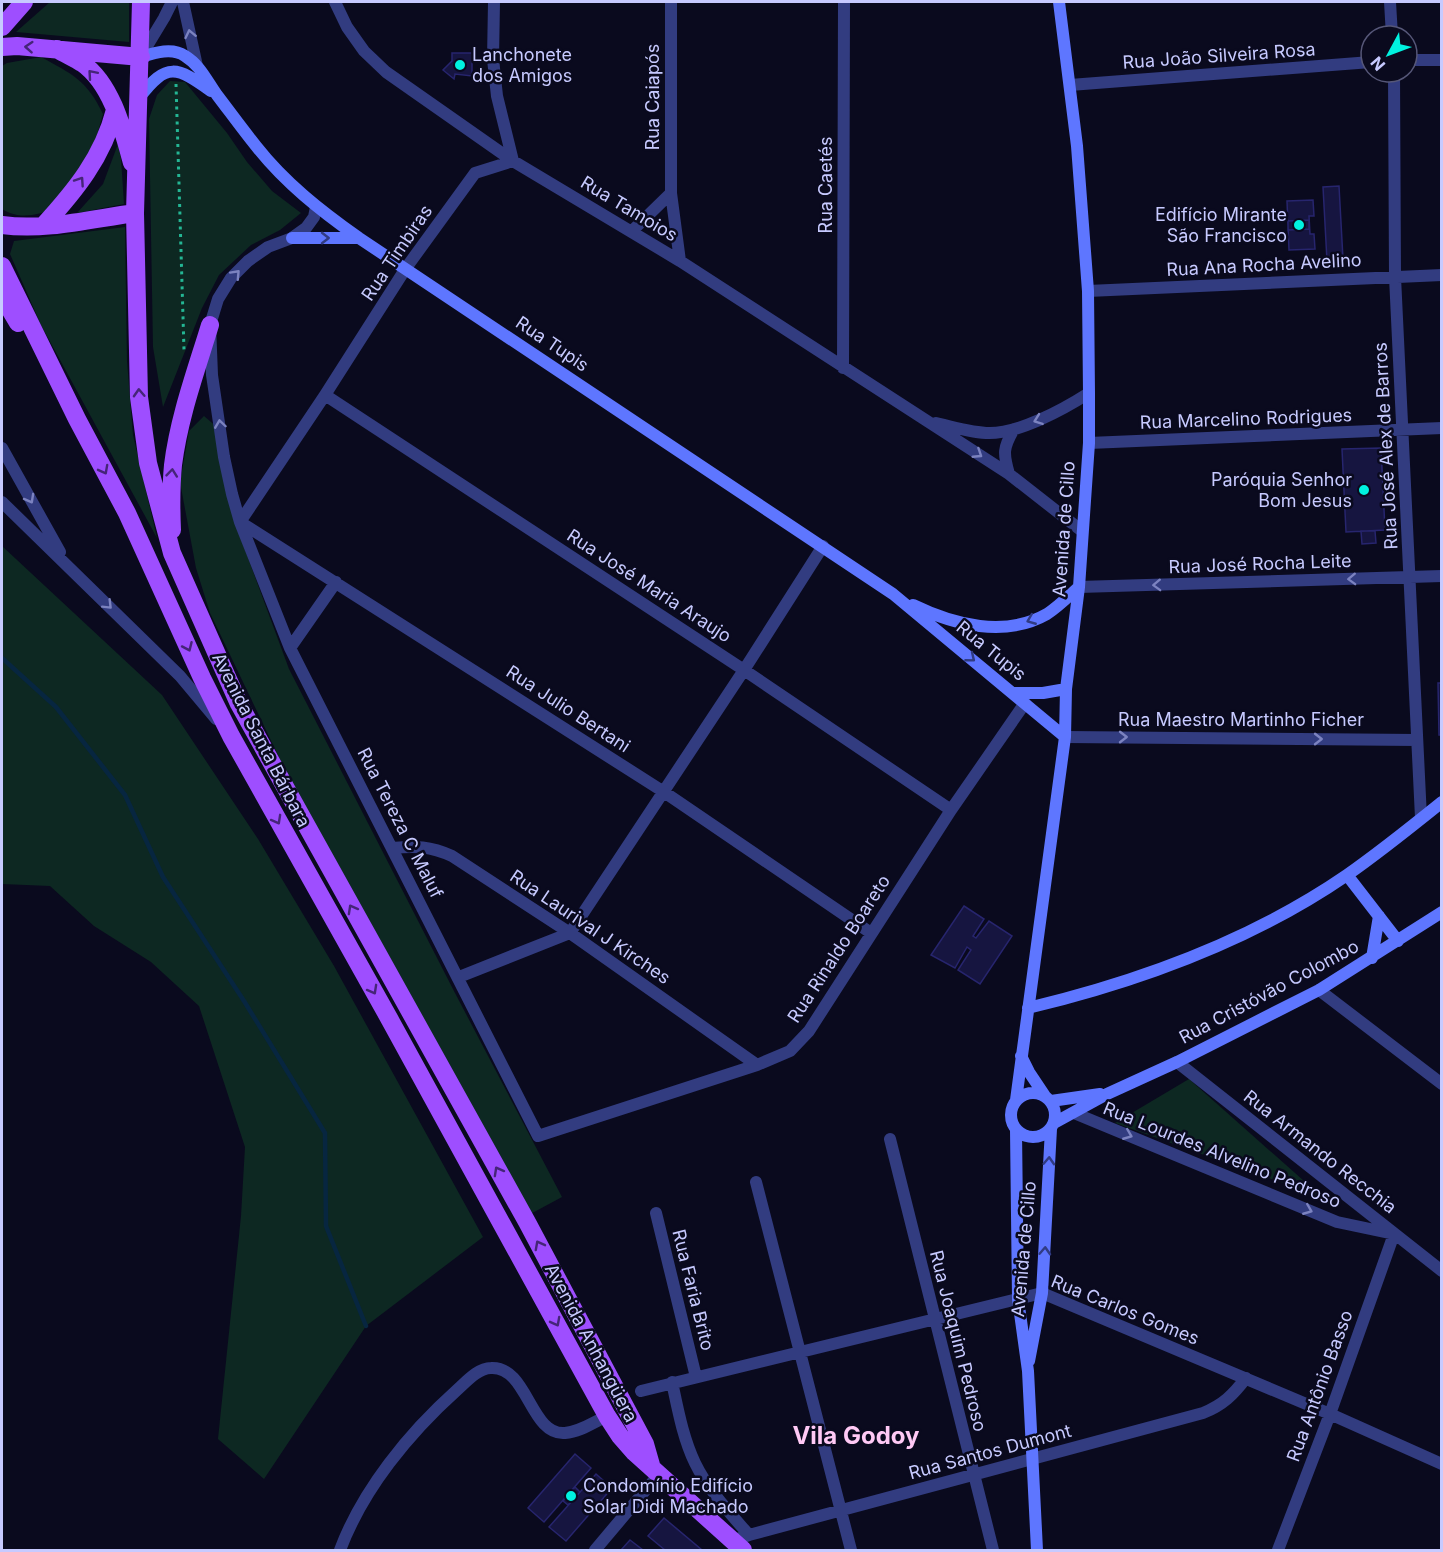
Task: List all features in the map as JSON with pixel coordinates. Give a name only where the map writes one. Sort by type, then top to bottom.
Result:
[{"type":"main road","points":[[2,10],[15,2]]},
{"type":"main road","points":[[2,27],[24,2]]},
{"type":"main road","name":"Avenida Santa Bárbara","points":[[141,2],[135,213],[139,397],[150,474],[172,552],[249,724],[527,1222]]},
{"type":"main road","points":[[2,47],[57,49],[141,57]]},
{"type":"main road","points":[[57,49],[84,64],[104,87],[115,110],[136,180]]},
{"type":"main road","points":[[43,226],[75,188],[96,158],[109,133],[115,110]]},
{"type":"main road","points":[[2,225],[43,226],[135,213]]},
{"type":"main road","name":"Avenida Santa Bárbara","points":[[2,266],[77,419],[127,513],[231,736],[508,1234]]},
{"type":"main road","points":[[2,296],[77,419]]},
{"type":"main road","points":[[172,552],[171,483],[174,462],[186,408],[210,325]]},
{"type":"main road","name":"Avenida Anhangüera","points":[[527,1222],[645,1444],[655,1469]]},
{"type":"main road","name":"Avenida Anhangüera","points":[[508,1234],[620,1436],[741,1542]]},
{"type":"street","points":[[141,57],[172,2]]},
{"type":"street","name":"Rua Tupis","points":[[183,2],[197,66]]},
{"type":"street","name":"Rua Tamoios","points":[[335,2],[346,27],[364,51],[386,72],[513,161],[680,261],[1010,474],[1082,531]]},
{"type":"street","points":[[494,2],[493,58],[497,96],[513,161]]},
{"type":"street","name":"Rua Caiapós","points":[[671,2],[671,193],[680,261]]},
{"type":"street","name":"Rua Caetés","points":[[843,368],[844,2]]},
{"type":"street","name":"Avenida de Cillo","points":[[1016,1100],[1065,737],[1066,689],[1079,587],[1089,443],[1088,291],[1070,85],[1059,2]]},
{"type":"street","points":[[1390,2],[1391,24]]},
{"type":"street","name":"Rua Tupis","points":[[141,57],[157,52],[184,55],[197,66],[257,148],[286,180],[316,207],[893,594],[1065,737]]},
{"type":"street","points":[[1419,60],[1442,60]]},
{"type":"street","name":"Rua João Silveira Rosa","points":[[1070,85],[1359,64]]},
{"type":"street","points":[[139,98],[154,80],[165,73],[176,70]]},
{"type":"street","name":"Rua Tupis","points":[[176,70],[185,73],[217,94]]},
{"type":"street","name":"Rua José Alex de Barros","points":[[1394,84],[1395,277],[1421,818]]},
{"type":"street","name":"Rua Timbiras","points":[[240,522],[406,268],[475,173],[513,161]]},
{"type":"street","points":[[632,231],[671,193]]},
{"type":"street","points":[[210,325],[218,299],[231,278],[248,261],[268,247],[292,238],[306,228],[314,218],[316,207]]},
{"type":"street","points":[[292,238],[359,238]]},
{"type":"street","name":"Rua Ana Rocha Avelino","points":[[1088,291],[1442,275]]},
{"type":"street","name":"Rua Tereza C Maluf","points":[[210,325],[212,375],[224,457],[240,522],[290,648],[538,1136]]},
{"type":"street","name":"Rua Tamoios","points":[[929,422],[988,434],[1014,429],[1047,417],[1089,393]]},
{"type":"street","name":"Rua José Maria Araujo","points":[[325,395],[744,670],[951,810]]},
{"type":"street","name":"Rua Marcelino Rodrigues","points":[[1089,443],[1442,428]]},
{"type":"street","points":[[1010,474],[1004,456],[1005,445],[1014,429]]},
{"type":"street","points":[[2,448],[67,564]]},
{"type":"street","points":[[2,502],[180,676],[231,736]]},
{"type":"street","name":"Rua Julio Bertani","points":[[240,522],[664,792],[871,933]]},
{"type":"street","points":[[459,977],[570,933],[823,546]]},
{"type":"street","name":"Rua José Rocha Leite","points":[[1079,587],[1442,576]]},
{"type":"street","points":[[290,648],[336,582]]},
{"type":"street","name":"Rua Tupis","points":[[893,594],[935,616],[971,626],[1000,628],[1024,623],[1047,614],[1079,587]]},
{"type":"street","points":[[953,643],[963,629],[971,626]]},
{"type":"street","points":[[1014,693],[1043,693],[1066,689]]},
{"type":"street","name":"Rua Rinaldo Boareto","points":[[538,1136],[757,1065],[790,1051],[809,1031],[951,810],[1025,704]]},
{"type":"street","name":"Rua Maestro Martinho Ficher","points":[[1065,737],[1417,740]]},
{"type":"street","points":[[1028,1008],[1092,992],[1176,963],[1235,939],[1293,908],[1347,875],[1442,802]]},
{"type":"street","name":"Rua Laurival J Kirches","points":[[392,848],[417,846],[435,848],[452,856],[570,933],[757,1065]]},
{"type":"street","points":[[1347,875],[1398,941]]},
{"type":"street","name":"Rua Cristóvão Colombo","points":[[1052,1126],[1107,1094],[1177,1062],[1319,990],[1442,912]]},
{"type":"street","points":[[1372,958],[1379,916]]},
{"type":"street","points":[[1319,990],[1442,1084]]},
{"type":"street","points":[[1021,1056],[1048,1099],[1056,1116],[1052,1126],[1045,1134],[1030,1138],[1016,1130],[1012,1124],[1011,1111],[1016,1100],[1030,1093],[1048,1099]]},
{"type":"street","name":"Rua Armando Recchia","points":[[1177,1062],[1442,1271]]},
{"type":"street","name":"Rua Cristóvão Colombo","points":[[1048,1099],[1107,1094]]},
{"type":"street","name":"Rua Lourdes Alvelino Pedroso","points":[[1074,1113],[1337,1222],[1394,1234]]},
{"type":"street","name":"Avenida de Cillo","points":[[1028,1371],[1042,1293],[1052,1126]]},
{"type":"street","name":"Avenida de Cillo","points":[[1016,1130],[1018,1299],[1028,1371],[1037,1551]]},
{"type":"street","name":"Rua Joaquim Pedroso","points":[[890,1139],[993,1551]]},
{"type":"street","points":[[756,1182],[851,1551]]},
{"type":"street","name":"Rua Faria Brito","points":[[656,1213],[696,1377]]},
{"type":"street","name":"Rua Antônio Basso","points":[[1278,1551],[1394,1234]]},
{"type":"street","name":"Rua Carlos Gomes","points":[[641,1391],[1042,1293],[1246,1378],[1442,1464]]},
{"type":"street","points":[[340,1551],[369,1493],[401,1448],[434,1411],[475,1374],[490,1368],[505,1371],[516,1380],[543,1424],[552,1431],[563,1434],[578,1430],[607,1416]]},
{"type":"street","name":"Rua Santos Dumont","points":[[741,1542],[840,1511],[1203,1413],[1219,1406],[1233,1395],[1246,1378]]},
{"type":"street","points":[[672,1382],[685,1438],[696,1465],[741,1542]]},
{"type":"street","points":[[595,1551],[655,1469]]},
{"type":"path","points":[[176,70],[184,350]]},
{"type":"green space","points":[[50,2],[129,2],[129,42],[16,32]]},
{"type":"green space","points":[[41,57],[78,79],[91,93],[103,114],[94,146],[55,209],[35,215],[15,214],[2,209],[2,66]]},
{"type":"green space","points":[[170,81],[185,82],[272,191],[301,213],[280,230],[251,245],[219,275],[202,308],[163,407],[153,347],[149,119],[157,95]]},
{"type":"green space","points":[[118,144],[124,204],[77,213],[103,184]]},
{"type":"green space","points":[[125,227],[127,361],[133,435],[157,538],[41,325],[10,254],[14,241]]},
{"type":"green space","points":[[204,416],[218,428],[234,520],[289,669],[562,1197],[523,1218],[298,797],[210,613],[196,568],[180,482],[189,431]]},
{"type":"green space","points":[[2,546],[162,695],[258,839],[334,966],[483,1237],[366,1326],[264,1479],[218,1439],[241,1216],[245,1147],[199,1006],[151,962],[94,926],[50,886],[2,884]]},
{"type":"green space","points":[[1189,1079],[1322,1197],[1115,1123]]},
{"type":"building","name":"Lanchonete dos Amigos","points":[[452,53],[472,53],[472,76],[455,74],[454,79],[443,70],[452,61]]},
{"type":"building","points":[[1339,186],[1343,259],[1327,261],[1323,187]]},
{"type":"building","name":"Edifício Mirante São Francisco","points":[[1313,200],[1314,216],[1309,216],[1310,234],[1314,234],[1315,249],[1289,250],[1287,201]]},
{"type":"building","points":[[1309,220],[1309,229],[1288,230],[1288,221]]},
{"type":"building","name":"Paróquia Senhor Bom Jesus","points":[[1381,448],[1385,530],[1346,532],[1342,449]]},
{"type":"building","points":[[1361,531],[1375,531],[1376,543],[1362,544]]},
{"type":"building","points":[[1438,683],[1442,683],[1442,735],[1439,735]]},
{"type":"building","points":[[964,906],[984,919],[973,936],[976,938],[989,921],[1012,936],[980,984],[958,970],[971,950],[967,947],[955,968],[931,955]]},
{"type":"building","points":[[575,1454],[591,1468],[544,1522],[528,1508]]},
{"type":"building","points":[[596,1474],[612,1488],[566,1541],[549,1527]]},
{"type":"building","name":"Condomínio Edifício Solar Didi Machado","points":[[575,1487],[580,1492],[568,1505],[563,1501]]},
{"type":"building","points":[[664,1518],[702,1550],[665,1550],[648,1536]]},
{"type":"building","points":[[630,1540],[643,1550],[621,1550]]},
{"type":"waterway","points":[[2,658],[56,707],[125,795],[163,877],[244,1001],[325,1133],[326,1226],[366,1326]]},
{"type":"place","name":"Lanchonete dos Amigos","points":[[460,65]]},
{"type":"place","name":"Edifício Mirante São Francisco","points":[[1299,225]]},
{"type":"place","name":"Paróquia Senhor Bom Jesus","points":[[1364,490]]},
{"type":"place","name":"Condomínio Edifício Solar Didi Machado","points":[[571,1496]]},
{"type":"district","name":"Vila Godoy","points":[[856,1436]]}]
